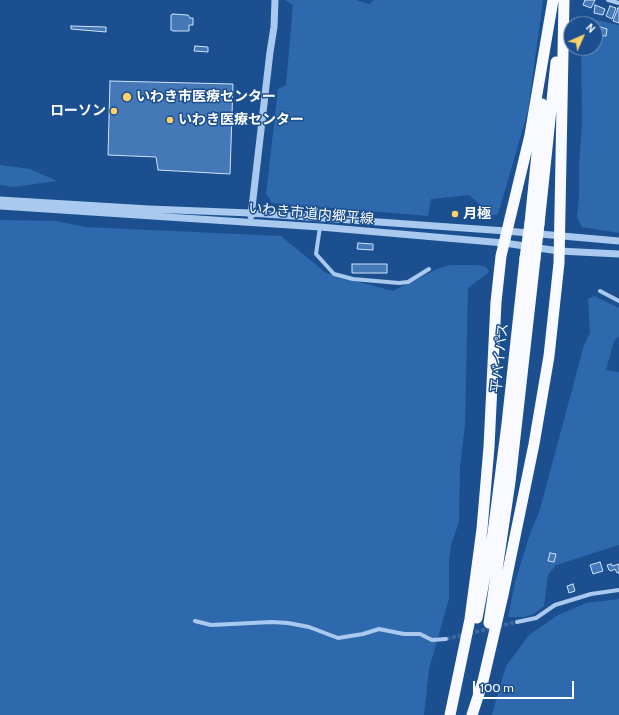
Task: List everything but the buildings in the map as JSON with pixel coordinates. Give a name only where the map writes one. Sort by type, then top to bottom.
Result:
[{"type":"highway","name":"平バイパス","points":[[534,224],[553,0]]},
{"type":"highway","points":[[451,715],[470,619],[478,565],[489,447],[496,302],[504,244],[530,135],[553,0]]},
{"type":"highway","name":"平バイパス","points":[[451,715],[470,646],[493,533],[563,0]]},
{"type":"highway","points":[[472,715],[483,681],[502,596],[542,400],[549,356],[560,236],[563,0]]},
{"type":"highway","name":"平バイパス","points":[[468,715],[487,631],[504,533],[530,258]]},
{"type":"street","points":[[250,222],[276,0]]},
{"type":"street","points":[[608,0],[619,3]]},
{"type":"street","name":"いわき市道内郷平線","points":[[0,200],[149,209],[251,213],[506,231],[619,241]]},
{"type":"street","name":"いわき市道内郷平線","points":[[0,206],[320,227],[504,244],[559,251],[619,254]]},
{"type":"street","points":[[320,227],[316,254],[334,274],[354,279],[399,283],[408,282],[429,269]]},
{"type":"street","points":[[600,291],[619,301]]},
{"type":"street","points":[[516,622],[536,618],[555,605],[591,594],[619,590]]},
{"type":"street","points":[[195,621],[211,625],[272,622],[288,623],[309,627],[338,638],[363,634],[379,629],[404,634],[420,634],[432,640],[446,639]]},
{"type":"shaded area","points":[[285,0],[356,0],[369,4],[374,0],[543,0],[528,111],[498,214],[479,218],[480,205],[469,195],[431,199],[428,216],[272,203],[266,194],[278,89],[286,85],[293,5]]},
{"type":"shaded area","points":[[603,22],[619,25],[619,233],[582,227],[577,217],[582,124],[581,56],[603,56]]},
{"type":"shaded area","points":[[0,165],[30,169],[57,181],[13,187],[0,185]]},
{"type":"shaded area","points":[[0,220],[57,221],[85,227],[281,236],[326,273],[393,291],[437,269],[450,265],[477,265],[486,267],[489,272],[468,288],[465,424],[460,467],[459,522],[451,545],[449,561],[449,599],[429,669],[424,715],[0,715]]},
{"type":"shaded area","points":[[594,296],[619,308],[619,336],[614,341],[606,370],[619,372],[619,545],[556,565],[548,575],[544,606],[534,614],[525,617],[508,617],[515,582],[531,531],[539,513],[584,345],[590,333],[588,299]]},
{"type":"shaded area","points":[[619,599],[619,715],[492,715],[506,666],[529,635],[558,615],[586,603]]},
{"type":"tunnel","points":[[446,639],[517,622]]},
{"type":"place","name":"いわき市医療センター","points":[[127,97]]},
{"type":"place","name":"ローソン","points":[[114,111]]},
{"type":"place","name":"いわき医療センター","points":[[170,120]]},
{"type":"place","name":"月極","points":[[455,214]]}]
